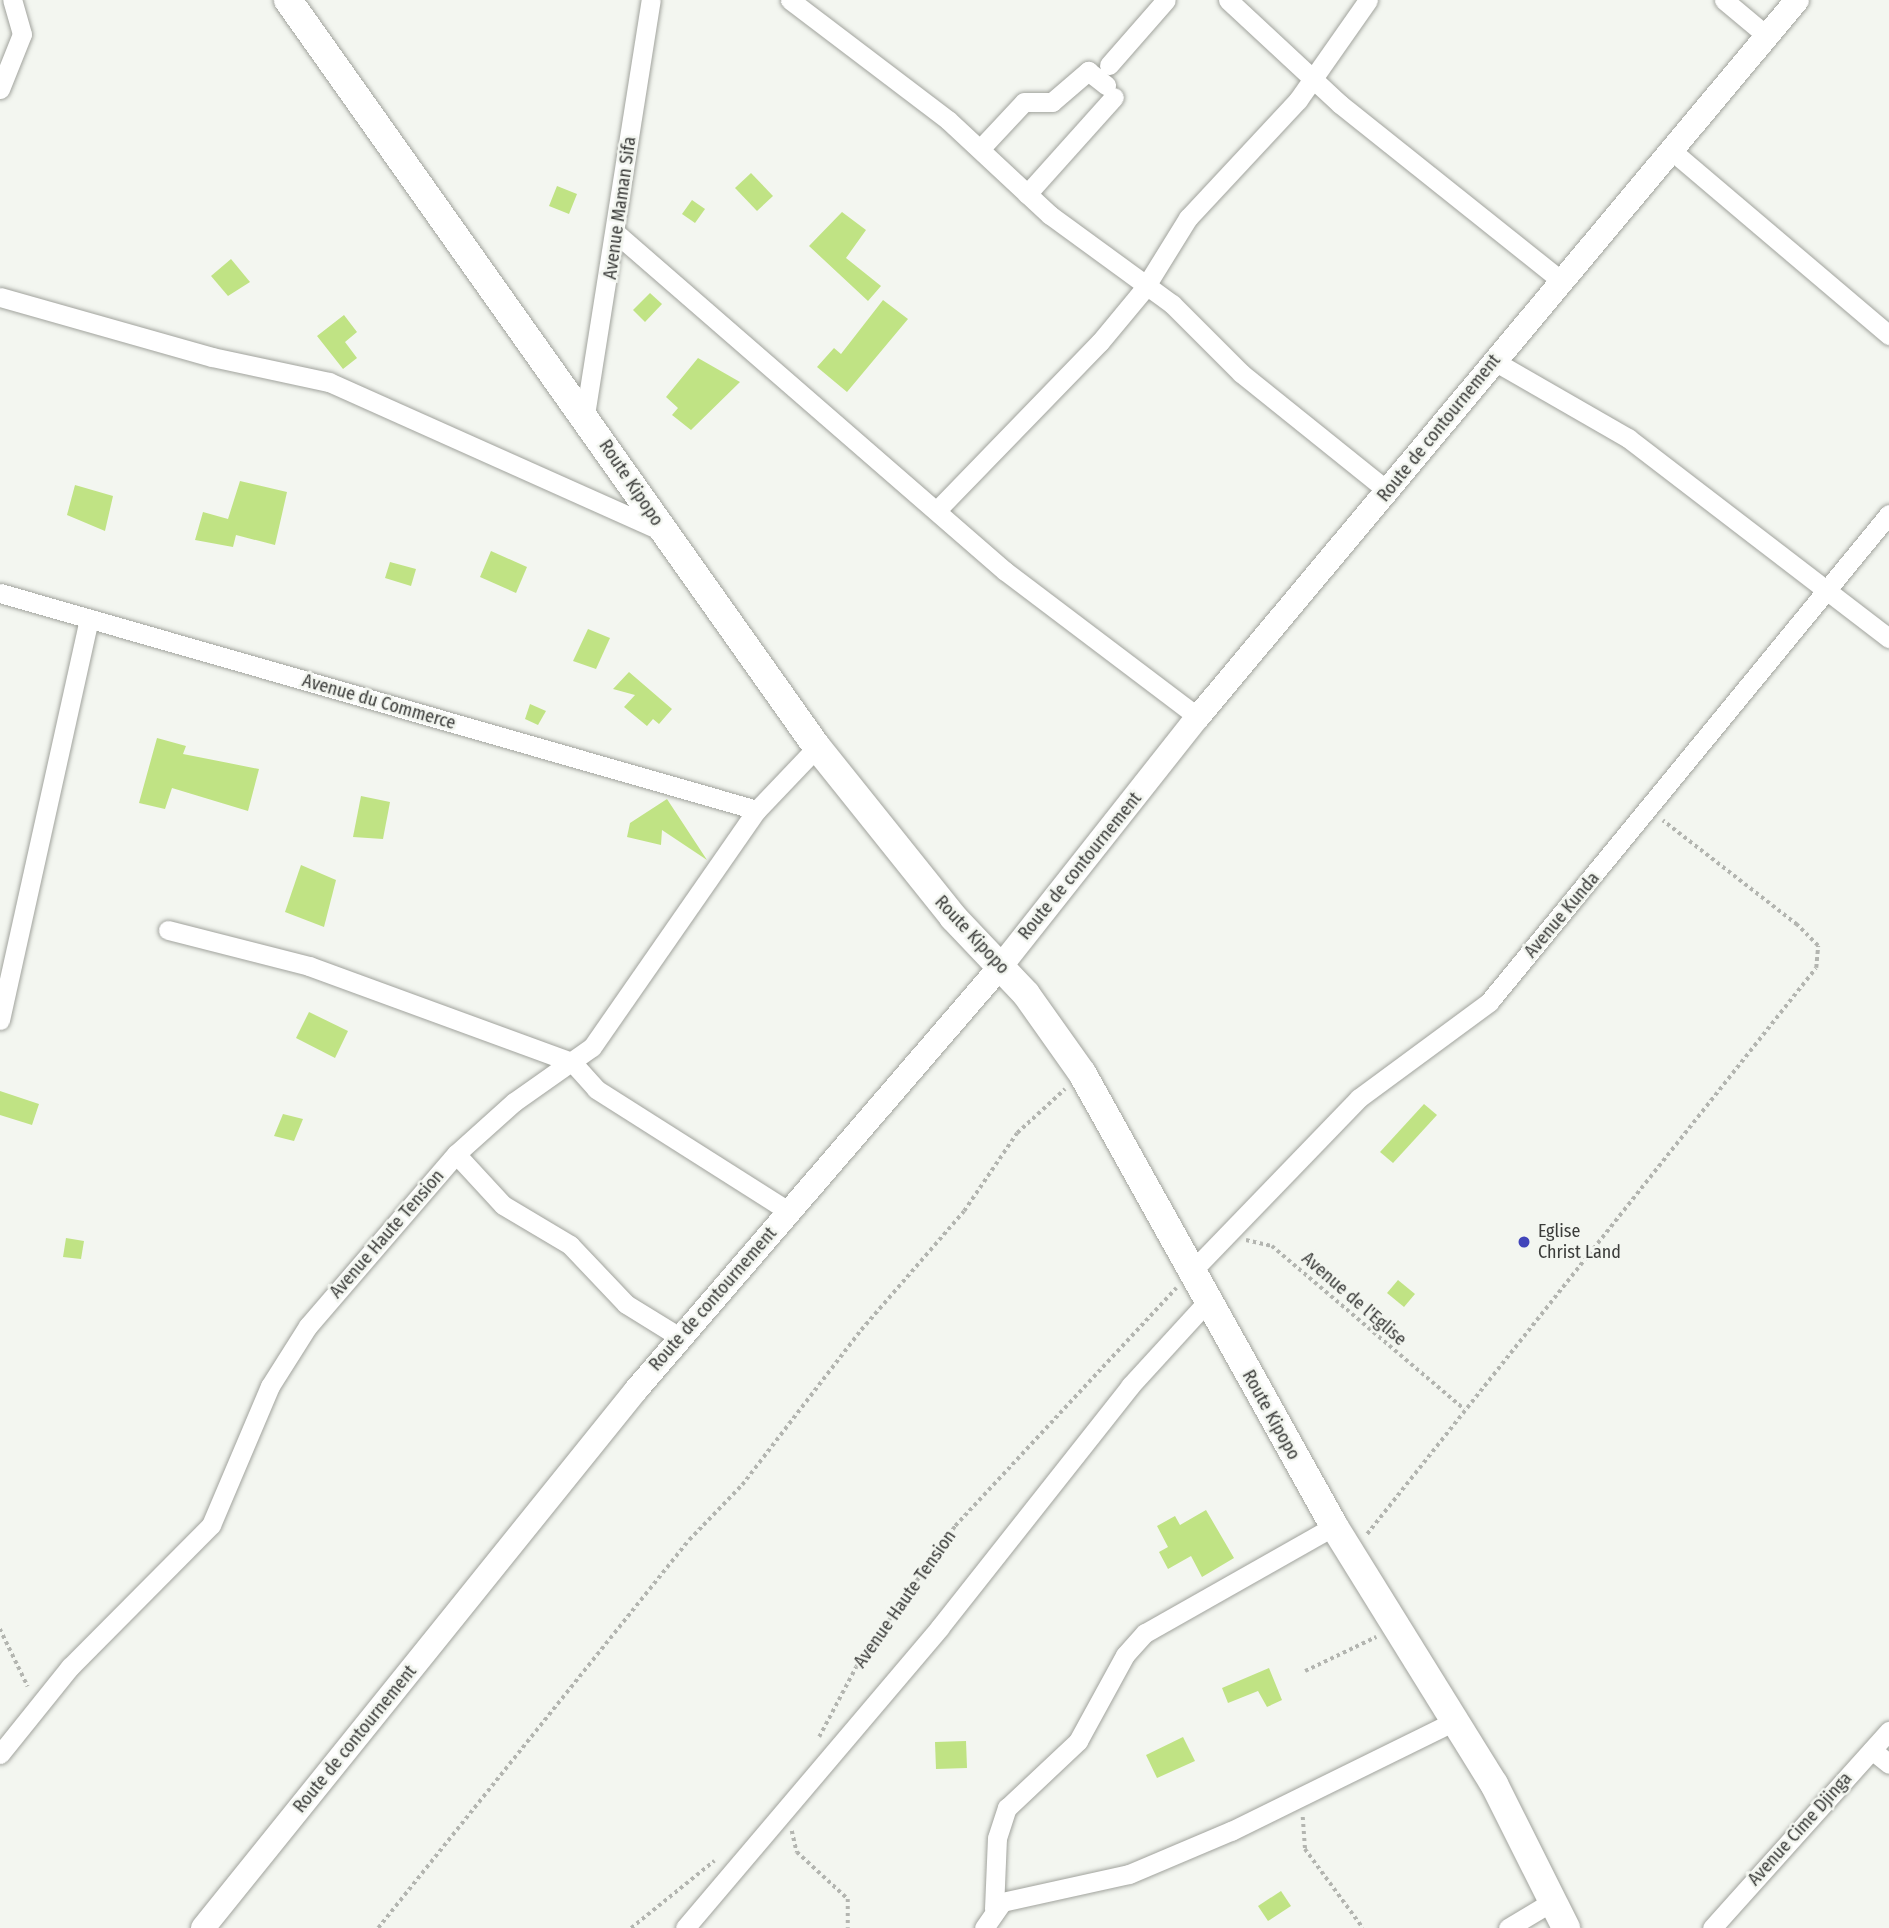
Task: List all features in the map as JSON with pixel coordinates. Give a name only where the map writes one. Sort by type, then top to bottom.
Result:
[{"type":"main road","name":"Route Kipopo","points":[[294,3],[452,240],[585,415],[817,747],[922,880],[1001,966],[1082,1073],[1190,1273],[1334,1526],[1354,1550],[1455,1721],[1566,1928]]},
{"type":"street","points":[[0,89],[22,34],[12,0]]},
{"type":"street","name":"Avenue Maman Sifa","points":[[585,415],[617,234],[651,0]]},
{"type":"street","points":[[790,0],[980,149],[1027,194],[1144,289],[1172,304],[1241,373],[1388,491]]},
{"type":"street","points":[[1109,65],[1166,0]]},
{"type":"street","points":[[1228,0],[1311,78],[1562,281]]},
{"type":"street","points":[[939,508],[1144,289],[1188,219],[1311,78],[1368,0]]},
{"type":"street","points":[[1724,0],[1767,36]]},
{"type":"street","name":"Route de contournement","points":[[203,1928],[681,1338],[1001,966],[1198,717],[1797,0]]},
{"type":"street","points":[[980,149],[1024,102],[1052,102],[1088,71],[1110,91],[1027,194]]},
{"type":"street","points":[[1672,151],[1889,334]]},
{"type":"street","points":[[617,234],[939,508],[1005,571],[1198,717]]},
{"type":"street","points":[[0,298],[212,357],[329,382],[665,532]]},
{"type":"street","points":[[1494,361],[1628,438],[1829,586],[1889,638]]},
{"type":"street","name":"Avenue Kunda","points":[[1190,1273],[1213,1244],[1359,1098],[1489,1002],[1650,811],[1889,514]]},
{"type":"street","name":"Avenue du Commerce","points":[[0,593],[757,810]]},
{"type":"street","points":[[0,1020],[89,618]]},
{"type":"street","name":"Avenue Haute Tension","points":[[0,1754],[35,1705],[200,1540],[219,1512],[292,1346],[456,1154],[600,1038],[757,810],[817,747]]},
{"type":"street","points":[[168,930],[309,966],[572,1062],[596,1089],[788,1211]]},
{"type":"street","points":[[456,1154],[503,1205],[570,1245],[626,1304],[681,1338]]},
{"type":"street","points":[[685,1928],[940,1627],[1130,1386],[1207,1302]]},
{"type":"street","points":[[984,1928],[994,1909],[995,1849],[1007,1808],[1078,1741],[1125,1655],[1145,1633],[1334,1526]]},
{"type":"street","points":[[994,1909],[1014,1897],[1129,1874],[1310,1793],[1455,1721]]},
{"type":"street","name":"Avenue Cime Djinga","points":[[1712,1928],[1889,1731]]},
{"type":"street","points":[[1872,1750],[1889,1764]]},
{"type":"street","points":[[1508,1928],[1553,1901]]},
{"type":"path","points":[[1354,1550],[1815,968],[1818,946],[1797,925],[1650,811]]},
{"type":"path","points":[[378,1928],[689,1539],[742,1485],[861,1330],[964,1211],[1017,1133],[1082,1073]]},
{"type":"path","name":"Avenue de l'Eglise","points":[[1213,1244],[1242,1239],[1272,1246],[1464,1409]]},
{"type":"path","name":"Avenue Haute Tension","points":[[814,1745],[856,1667],[955,1526],[1190,1273]]},
{"type":"path","points":[[1305,1671],[1400,1626]]},
{"type":"path","points":[[0,1629],[35,1705]]},
{"type":"path","points":[[1310,1793],[1301,1824],[1305,1849],[1363,1928]]},
{"type":"path","points":[[788,1806],[797,1852],[848,1899],[848,1928]]},
{"type":"path","points":[[631,1928],[718,1858]]},
{"type":"building","points":[[751,173],[773,196],[757,211],[735,188]]},
{"type":"building","points":[[557,186],[577,194],[569,214],[549,206]]},
{"type":"building","points":[[692,200],[705,209],[695,223],[682,214]]},
{"type":"building","points":[[842,212],[866,230],[846,258],[881,286],[868,301],[809,246]]},
{"type":"building","points":[[231,259],[250,282],[228,296],[211,276]]},
{"type":"building","points":[[650,293],[662,304],[645,322],[633,310]]},
{"type":"building","points":[[883,300],[908,319],[847,392],[817,367],[834,348],[841,354]]},
{"type":"building","points":[[344,315],[357,332],[345,342],[357,358],[343,369],[317,336]]},
{"type":"building","points":[[698,358],[740,382],[691,430],[672,415],[678,408],[666,397]]},
{"type":"building","points":[[240,481],[287,492],[275,545],[236,535],[233,547],[195,540],[203,512],[228,519]]},
{"type":"building","points":[[75,485],[113,496],[105,531],[67,515]]},
{"type":"building","points":[[491,551],[527,567],[516,593],[480,577]]},
{"type":"building","points":[[390,562],[416,569],[411,586],[385,578]]},
{"type":"building","points":[[588,629],[610,638],[596,669],[573,661]]},
{"type":"building","points":[[629,672],[672,709],[659,724],[653,719],[647,726],[624,707],[635,695],[613,689]]},
{"type":"building","points":[[530,704],[546,711],[538,725],[525,719]]},
{"type":"building","points":[[157,738],[186,746],[183,754],[259,769],[248,811],[172,788],[165,809],[139,803]]},
{"type":"building","points":[[361,796],[390,802],[383,839],[353,837]]},
{"type":"building","points":[[667,799],[707,860],[662,830],[661,845],[627,837],[630,823]]},
{"type":"building","points":[[301,865],[336,880],[324,927],[285,912]]},
{"type":"building","points":[[309,1012],[348,1031],[335,1058],[296,1038]]},
{"type":"building","points":[[0,1091],[39,1104],[32,1125],[0,1115]]},
{"type":"building","points":[[1424,1104],[1437,1115],[1393,1163],[1380,1152]]},
{"type":"building","points":[[283,1114],[303,1119],[294,1141],[274,1136]]},
{"type":"building","points":[[66,1238],[84,1241],[81,1259],[63,1257]]},
{"type":"building","points":[[1398,1280],[1415,1294],[1404,1307],[1387,1293]]},
{"type":"building","points":[[1206,1510],[1234,1558],[1202,1577],[1191,1556],[1168,1569],[1159,1552],[1168,1547],[1157,1526],[1175,1516],[1180,1525]]},
{"type":"building","points":[[1269,1668],[1282,1700],[1267,1707],[1258,1691],[1228,1703],[1222,1688]]},
{"type":"building","points":[[1183,1737],[1195,1761],[1157,1778],[1146,1755]]},
{"type":"building","points":[[966,1741],[967,1768],[936,1769],[935,1742]]},
{"type":"building","points":[[1281,1891],[1291,1906],[1268,1921],[1258,1906]]},
{"type":"place","name":"Eglise Christ Land","points":[[1524,1242]]}]
